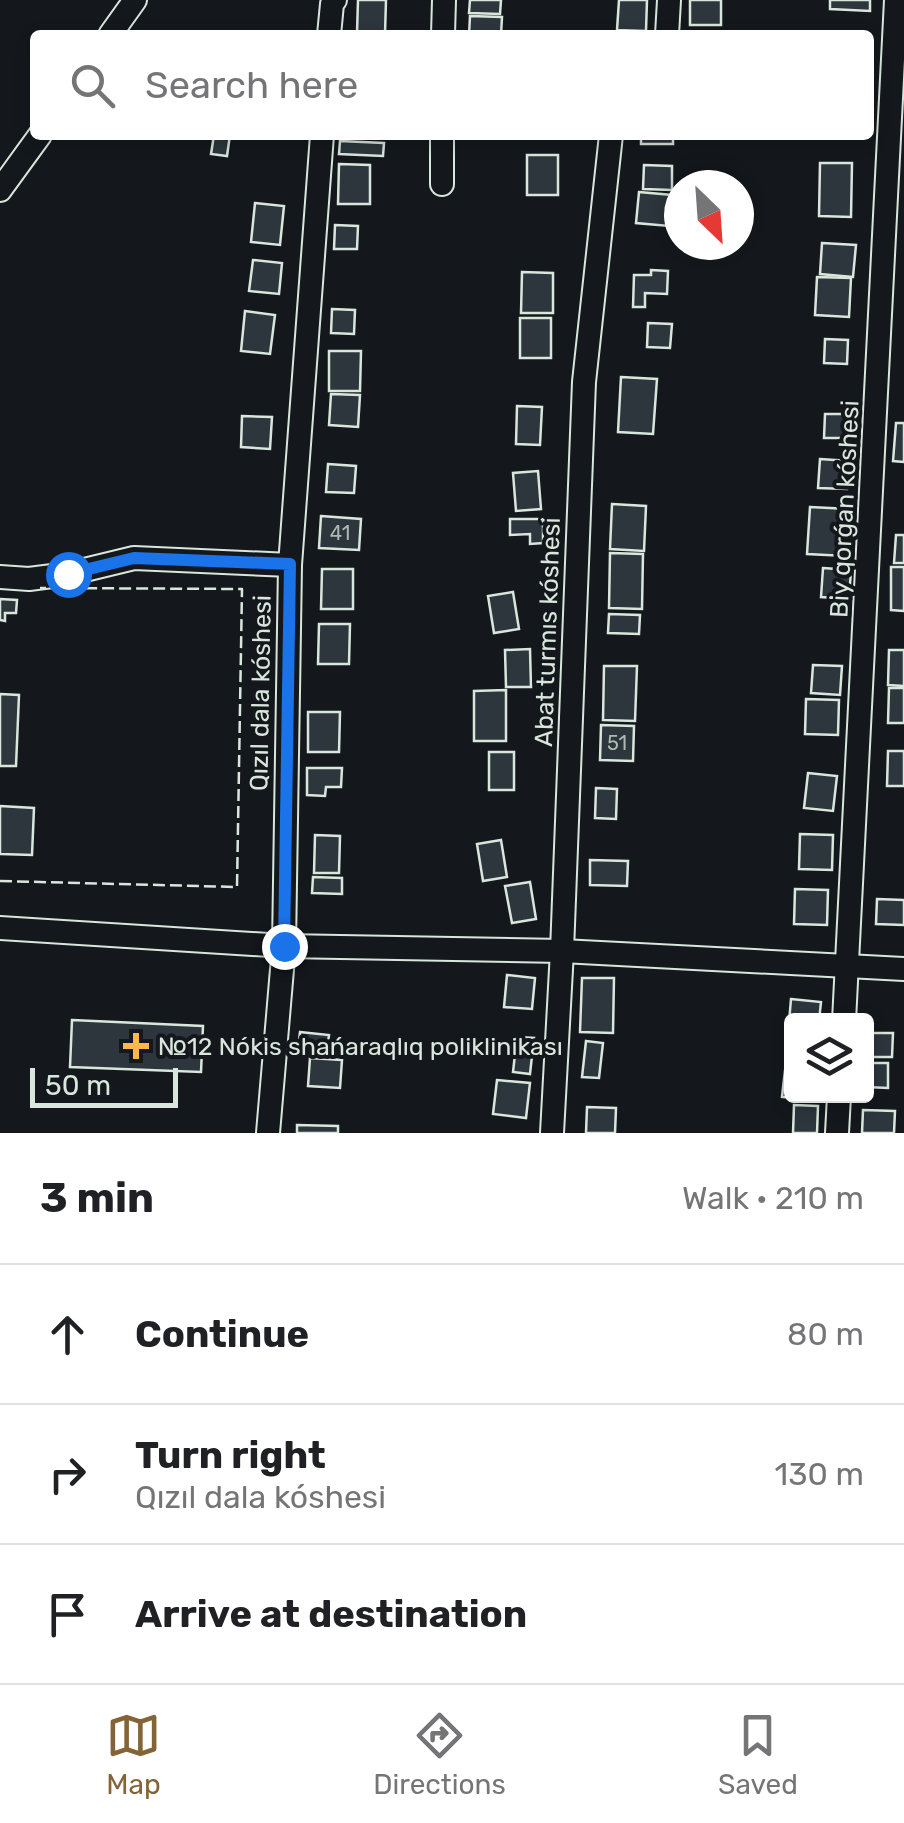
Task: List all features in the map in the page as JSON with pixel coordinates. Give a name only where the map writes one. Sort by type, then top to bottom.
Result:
[{"type":"street","points":[[113,30],[134,0]]},
{"type":"street","points":[[329,30],[335,0]]},
{"type":"street","points":[[444,0],[444,30]]},
{"type":"street","points":[[667,30],[669,0]]},
{"type":"street","name":"Biy qorǵan kóshesi","points":[[845,1013],[896,0]]},
{"type":"street","points":[[0,190],[36,140]]},
{"type":"street","name":"Qızıl dala kóshesi","points":[[268,1133],[284,946],[290,564],[322,140]]},
{"type":"street","points":[[442,140],[442,184]]},
{"type":"street","name":"Abat turmıs kóshesi","points":[[552,1133],[584,382],[610,140]]},
{"type":"street","points":[[0,577],[29,579],[68,574],[134,558],[290,564]]},
{"type":"street","points":[[0,928],[284,946],[562,951],[904,969]]},
{"type":"street","points":[[837,1133],[839,1103]]},
{"type":"building","points":[[358,0],[386,0],[385,30],[357,30]]},
{"type":"building","points":[[470,0],[501,0],[500,14],[469,13]]},
{"type":"building","points":[[619,0],[647,0],[646,30],[617,30]]},
{"type":"building","points":[[690,0],[721,0],[721,25],[690,25]]},
{"type":"building","points":[[830,0],[870,0],[870,11],[830,9]]},
{"type":"building","points":[[470,16],[502,17],[501,30],[469,30]]},
{"type":"building","points":[[213,140],[229,140],[227,156],[211,154]]},
{"type":"building","points":[[641,140],[673,140],[673,144],[641,144]]},
{"type":"building","points":[[340,141],[384,143],[383,156],[339,154]]},
{"type":"building","points":[[527,155],[558,155],[558,195],[527,195]]},
{"type":"building","points":[[820,163],[852,163],[851,217],[819,216]]},
{"type":"building","points":[[339,164],[370,165],[370,204],[338,204]]},
{"type":"building","points":[[644,165],[672,166],[672,170],[664,170],[664,190],[643,189]]},
{"type":"building","points":[[639,192],[664,194],[664,226],[636,223]]},
{"type":"building","points":[[255,203],[284,206],[280,245],[251,242]]},
{"type":"building","points":[[335,225],[358,226],[357,249],[334,249]]},
{"type":"building","points":[[822,243],[856,245],[853,277],[820,274]]},
{"type":"building","points":[[253,260],[282,263],[279,294],[249,291]]},
{"type":"building","points":[[651,270],[668,271],[667,294],[645,293],[645,307],[633,307],[634,275],[651,275]]},
{"type":"building","points":[[522,272],[553,273],[553,313],[521,313]]},
{"type":"building","points":[[817,277],[851,278],[849,317],[815,315]]},
{"type":"building","points":[[332,309],[355,310],[354,334],[331,333]]},
{"type":"building","points":[[245,311],[275,315],[270,354],[241,351]]},
{"type":"building","points":[[520,318],[551,318],[551,358],[520,358]]},
{"type":"building","points":[[648,323],[672,324],[670,348],[647,347]]},
{"type":"building","points":[[825,339],[848,340],[847,364],[824,363]]},
{"type":"building","points":[[329,351],[361,351],[360,391],[329,391]]},
{"type":"building","points":[[621,377],[657,379],[653,434],[618,432]]},
{"type":"building","points":[[331,394],[360,395],[358,427],[329,425]]},
{"type":"building","points":[[517,406],[542,407],[540,445],[516,444]]},
{"type":"building","points":[[825,414],[848,414],[847,438],[824,438]]},
{"type":"building","points":[[242,416],[272,417],[270,449],[241,447]]},
{"type":"building","points":[[896,423],[904,423],[904,462],[893,461]]},
{"type":"building","points":[[820,459],[849,461],[847,489],[818,488]]},
{"type":"building","points":[[328,464],[356,466],[354,493],[326,492]]},
{"type":"building","points":[[538,471],[541,509],[516,511],[513,473]]},
{"type":"building","points":[[612,504],[646,506],[644,551],[610,549]]},
{"type":"building","points":[[810,507],[849,509],[846,556],[807,554]]},
{"type":"building","points":[[321,516],[361,519],[359,550],[319,548]]},
{"type":"building","points":[[510,519],[543,519],[543,543],[530,544],[530,534],[510,535]]},
{"type":"building","points":[[896,535],[904,535],[904,563],[894,563]]},
{"type":"building","points":[[610,553],[643,554],[642,609],[609,608]]},
{"type":"building","points":[[891,567],[904,567],[904,611],[891,610]]},
{"type":"building","points":[[823,568],[851,570],[849,599],[821,597]]},
{"type":"building","points":[[322,569],[353,569],[353,609],[321,609]]},
{"type":"building","points":[[513,592],[519,629],[494,633],[488,596]]},
{"type":"building","points":[[0,599],[17,600],[16,613],[5,613],[5,621],[0,620]]},
{"type":"building","points":[[609,614],[640,615],[639,634],[608,633]]},
{"type":"building","points":[[319,624],[350,624],[349,664],[318,664]]},
{"type":"building","points":[[530,649],[531,687],[506,687],[505,650]]},
{"type":"building","points":[[889,650],[904,650],[904,686],[888,685]]},
{"type":"building","points":[[813,665],[842,666],[840,695],[811,693]]},
{"type":"building","points":[[604,666],[637,666],[635,721],[603,720]]},
{"type":"building","points":[[889,688],[904,688],[904,723],[888,723]]},
{"type":"building","points":[[506,690],[506,741],[474,741],[474,691]]},
{"type":"building","points":[[0,694],[19,695],[16,766],[0,766]]},
{"type":"building","points":[[806,699],[839,700],[838,735],[805,734]]},
{"type":"building","points":[[308,712],[340,712],[339,752],[308,752]]},
{"type":"building","points":[[601,725],[634,726],[633,761],[600,760]]},
{"type":"building","points":[[888,751],[904,751],[904,786],[887,786]]},
{"type":"building","points":[[489,752],[514,752],[514,790],[489,790]]},
{"type":"building","points":[[307,768],[342,768],[341,787],[326,787],[325,796],[307,795]]},
{"type":"building","points":[[808,773],[837,776],[833,811],[804,808]]},
{"type":"building","points":[[596,788],[617,789],[616,819],[595,818]]},
{"type":"building","points":[[0,806],[34,808],[32,855],[0,854]]},
{"type":"building","points":[[800,834],[833,835],[832,870],[799,869]]},
{"type":"building","points":[[315,835],[340,836],[339,873],[314,873]]},
{"type":"building","points":[[501,840],[507,877],[483,881],[477,844]]},
{"type":"building","points":[[590,860],[628,861],[627,886],[590,885]]},
{"type":"building","points":[[313,877],[342,878],[342,894],[312,893]]},
{"type":"building","points":[[530,882],[536,919],[512,923],[505,886]]},
{"type":"building","points":[[795,889],[828,890],[827,925],[794,924]]},
{"type":"building","points":[[877,899],[904,900],[904,925],[876,924]]},
{"type":"building","points":[[507,975],[535,978],[532,1009],[504,1007]]},
{"type":"building","points":[[582,978],[614,978],[613,1033],[580,1032]]},
{"type":"building","points":[[791,999],[821,1002],[820,1013],[790,1013]]},
{"type":"building","name":"№12 Nókis shańaraqlıq poliklinikası","points":[[72,1020],[203,1026],[201,1072],[70,1067]]},
{"type":"building","points":[[300,1032],[329,1035],[327,1051],[298,1048]]},
{"type":"building","points":[[874,1033],[893,1033],[892,1057],[874,1057]]},
{"type":"building","points":[[517,1037],[534,1038],[530,1074],[513,1072]]},
{"type":"building","points":[[586,1041],[603,1043],[599,1078],[582,1077]]},
{"type":"building","points":[[310,1058],[342,1060],[340,1088],[308,1086]]},
{"type":"building","points":[[874,1063],[888,1063],[888,1088],[874,1087]]},
{"type":"building","points":[[497,1080],[530,1083],[526,1118],[493,1114]]},
{"type":"building","points":[[794,1105],[818,1106],[817,1133],[793,1133]]},
{"type":"building","points":[[587,1107],[616,1108],[615,1133],[586,1133]]},
{"type":"building","points":[[863,1110],[895,1111],[894,1133],[862,1133]]},
{"type":"building","points":[[297,1125],[338,1126],[338,1133],[297,1133]]},
{"type":"fence","points":[[0,881],[237,887],[242,589],[40,588]]},
{"type":"place","name":"№12 Nókis shańaraqlıq poliklinikası","points":[[136,1046]]},
{"type":"route","points":[[68,574],[134,558],[290,564],[284,946]]}]
